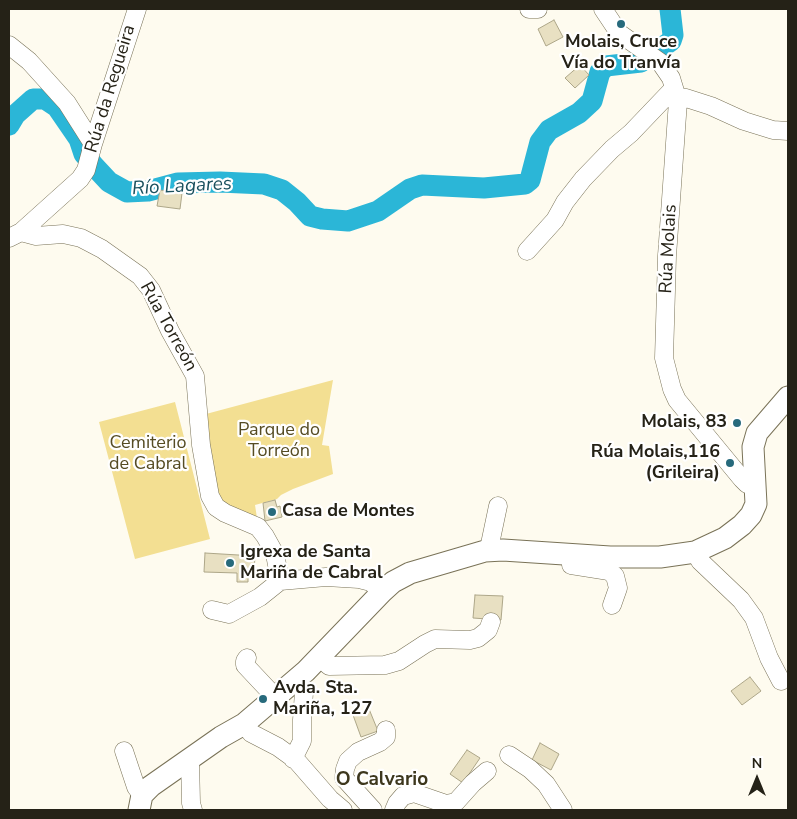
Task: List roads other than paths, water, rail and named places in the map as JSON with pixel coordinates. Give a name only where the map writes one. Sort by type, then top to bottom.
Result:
[{"type":"main road","points":[[140,803],[151,786],[244,724],[320,657],[392,582],[410,573],[484,551],[503,550],[636,558],[660,557],[695,552],[725,538],[751,515],[756,504],[753,447],[757,433],[788,396]]},
{"type":"street","name":"Rúa da Regueira","points":[[90,157],[137,9]]},
{"type":"street","points":[[529,9],[538,9]]},
{"type":"street","name":"Rúa Molais","points":[[603,9],[619,33],[660,62],[671,78],[678,101],[667,256],[664,358],[672,389],[677,400],[742,480],[747,484],[756,486]]},
{"type":"street","points":[[9,45],[29,61],[67,103],[90,157],[80,179],[15,235]]},
{"type":"street","points":[[527,251],[555,220],[565,202],[583,179],[612,149],[676,92],[686,98],[711,106],[744,121],[773,130],[788,132]]},
{"type":"street","name":"Rúa Torreón","points":[[15,235],[64,234],[81,238],[102,249],[140,276],[151,290],[170,331],[195,376],[201,444],[210,496],[216,507],[225,513],[258,527],[275,554],[280,581]]},
{"type":"street","points":[[491,551],[490,544],[498,506]]},
{"type":"street","points":[[695,552],[700,561],[741,600],[754,618],[769,658],[781,681]]},
{"type":"street","points":[[571,555],[571,565],[609,571],[615,576],[618,588],[612,605]]},
{"type":"street","points":[[212,610],[229,614],[260,597],[280,581],[326,577],[359,579],[371,582],[382,592]]},
{"type":"street","points":[[320,657],[328,666],[385,665],[399,661],[436,639],[470,640],[478,638],[488,630],[490,622]]},
{"type":"street","points":[[246,658],[245,665],[275,697]]},
{"type":"street","points":[[293,759],[302,741],[304,692],[296,679]]},
{"type":"street","points":[[244,724],[251,733],[278,747],[293,759],[330,799],[343,810]]},
{"type":"street","points":[[373,810],[344,778],[345,768],[348,761],[358,752],[380,742],[386,736],[386,730]]},
{"type":"street","points":[[124,751],[140,803]]},
{"type":"street","points":[[509,755],[530,768],[546,784],[563,810]]},
{"type":"street","points":[[190,759],[191,804],[194,810]]},
{"type":"street","points":[[394,810],[397,802],[403,796],[414,793],[446,804],[456,802],[472,782],[487,771]]},
{"type":"waterway","name":"Río Lagares","points":[[9,125],[15,115],[33,99],[45,99],[57,107],[79,139],[84,154],[95,167],[109,182],[127,192],[148,191],[178,183],[264,184],[282,190],[310,216],[348,221],[378,211],[410,189],[422,185],[484,188],[525,184],[530,180],[540,142],[549,130],[579,113],[592,101],[600,72],[606,66],[641,62],[671,41],[673,35],[670,9]]},
{"type":"place","name":"Molais, Cruce Vía do Tranvía","points":[[621,24]]},
{"type":"place","name":"Molais, 83","points":[[737,423]]},
{"type":"place","name":"Rúa Molais,116 (Grileira)","points":[[730,463]]},
{"type":"place","name":"Casa de Montes","points":[[272,512]]},
{"type":"place","name":"Igrexa de Santa Mariña de Cabral","points":[[230,563]]},
{"type":"place","name":"Avda. Sta. Mariña, 127","points":[[263,699]]},
{"type":"district","name":"O Calvario","points":[[382,780]]},
{"type":"park label","name":"Parque do Torreón","points":[[279,441]]},
{"type":"park label","name":"Cemiterio de Cabral","points":[[148,454]]}]
